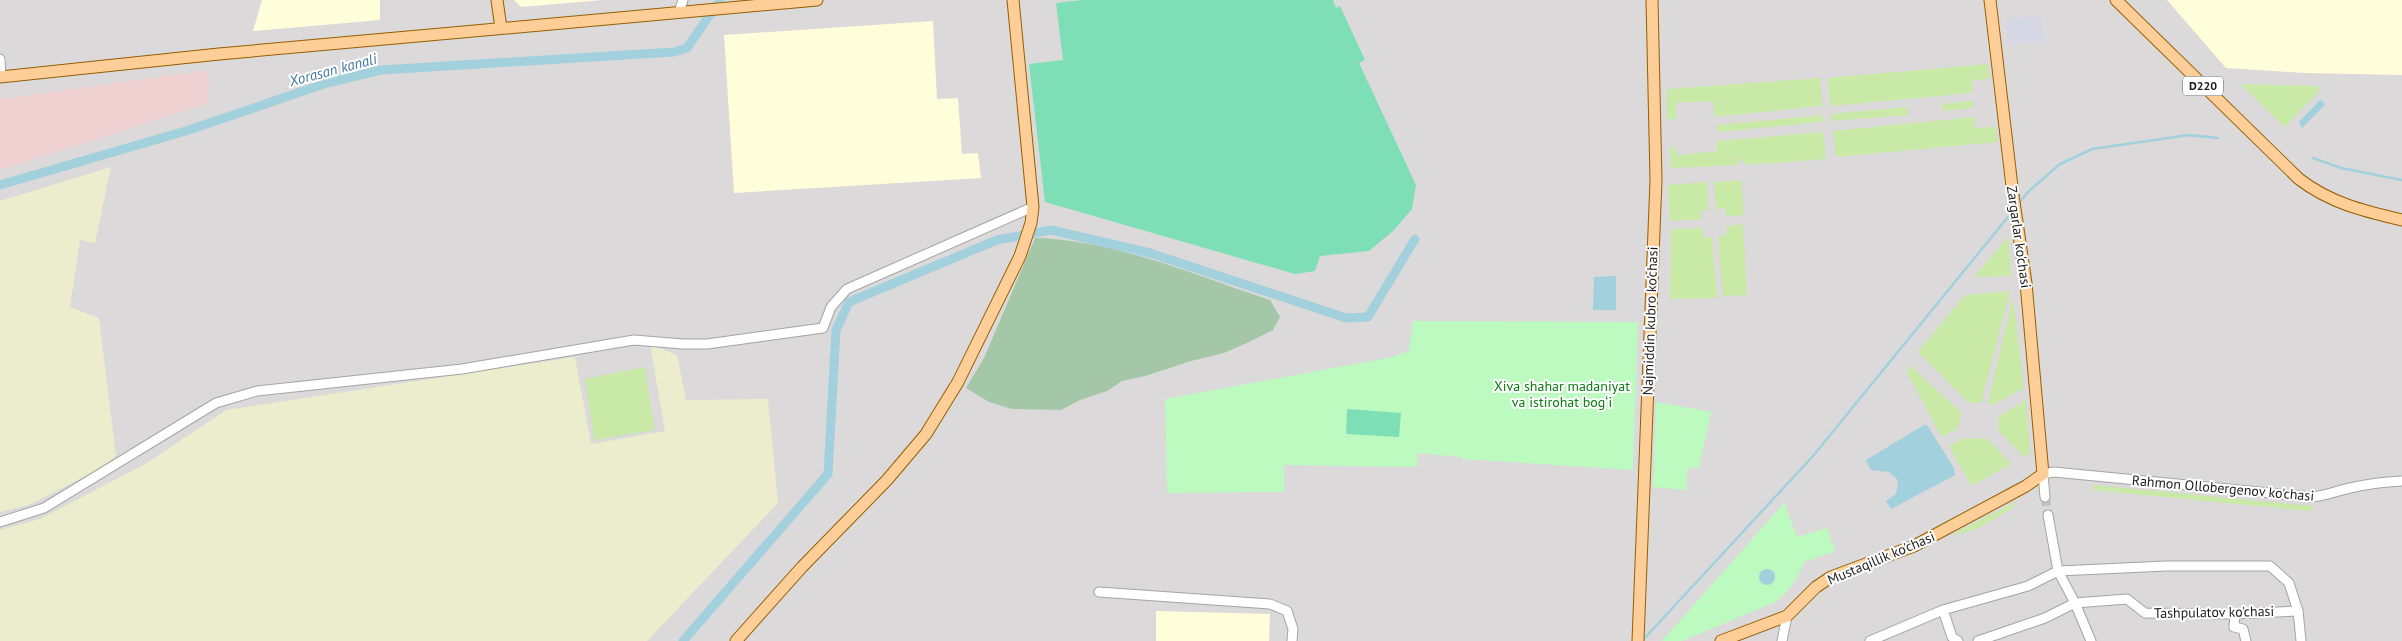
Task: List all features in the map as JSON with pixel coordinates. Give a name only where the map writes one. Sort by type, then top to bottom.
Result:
[{"type":"main road","points":[[497,0],[501,28]]},
{"type":"main road","points":[[0,78],[220,54],[817,0]]},
{"type":"main road","points":[[736,641],[802,568],[888,480],[926,434],[958,382],[1020,254],[1031,223],[1033,207],[1014,0]]},
{"type":"main road","name":"Najmiddin kubro ko'chasi","points":[[1639,639],[1656,180],[1652,0]]},
{"type":"main road","name":"Zargarlar ko'chasi","points":[[1990,0],[2013,195],[2026,283],[2043,474]]},
{"type":"main road","name":"D220","points":[[2116,0],[2265,148],[2303,183],[2330,200],[2402,220]]},
{"type":"main road","name":"Mustaqillik ko'chasi","points":[[1721,641],[1787,616],[1816,587],[1831,577],[1914,546],[1985,509],[2043,474]]},
{"type":"street","points":[[679,12],[683,0]]},
{"type":"street","points":[[0,59],[0,78]]},
{"type":"street","points":[[0,522],[44,508],[216,402],[257,391],[462,369],[634,340],[708,344],[822,328],[831,307],[847,289],[1033,207]]},
{"type":"street","name":"Rahmon Ollobergenov ko'chasi","points":[[2043,474],[2054,472],[2311,497],[2330,495],[2347,488],[2380,482],[2402,481]]},
{"type":"street","points":[[2043,474],[2045,497]]},
{"type":"street","points":[[2048,515],[2058,571],[2076,603],[2091,641]]},
{"type":"street","points":[[1870,641],[1943,610],[2028,586],[2058,571],[2166,566],[2270,566],[2289,583],[2298,611],[2301,641]]},
{"type":"street","points":[[1098,592],[1270,604],[1287,611],[1293,629],[1292,641]]},
{"type":"street","name":"Tashpulatov ko'chasi","points":[[2076,603],[2127,599],[2145,613],[2235,614],[2298,611]]},
{"type":"street","points":[[1978,641],[2045,618],[2076,603]]},
{"type":"street","points":[[1943,610],[1952,637],[1958,641]]},
{"type":"street","points":[[2235,614],[2234,627],[2243,629],[2246,641]]},
{"type":"street","points":[[1782,641],[1787,616]]},
{"type":"shaded area","points":[[0,0],[2402,0],[2402,641],[0,641]]},
{"type":"shaded area","points":[[262,0],[380,0],[380,20],[253,31]]},
{"type":"shaded area","points":[[514,0],[603,0],[521,7]]},
{"type":"shaded area","points":[[2167,0],[2402,0],[2402,75],[2304,73],[2226,68]]},
{"type":"shaded area","points":[[2040,14],[2045,42],[2009,45],[2006,20]]},
{"type":"shaded area","points":[[933,21],[937,99],[958,98],[962,154],[978,153],[981,178],[734,193],[724,35]]},
{"type":"shaded area","points":[[208,70],[209,103],[0,170],[0,99]]},
{"type":"shaded area","points":[[111,167],[95,243],[80,240],[70,307],[99,318],[116,456],[99,469],[29,505],[0,512],[0,201]]},
{"type":"shaded area","points":[[1035,238],[1095,245],[1154,260],[1270,300],[1280,317],[1273,330],[1224,353],[1122,381],[1107,391],[1080,400],[1061,410],[1012,409],[989,402],[966,388],[984,358]]},
{"type":"shaded area","points":[[650,345],[677,355],[686,400],[768,399],[778,503],[647,641],[0,641],[0,530],[40,519],[145,464],[226,410],[575,357],[591,444],[665,431]]},
{"type":"shaded area","points":[[1156,611],[1270,614],[1269,641],[1156,641]]},
{"type":"green space","points":[[1082,0],[1333,0],[1336,8],[1340,6],[1365,60],[1359,63],[1416,185],[1412,209],[1393,231],[1369,251],[1320,256],[1315,271],[1295,274],[1045,202],[1029,64],[1063,60],[1056,3]]},
{"type":"green space","points":[[1987,64],[1990,78],[1972,81],[1972,93],[1830,106],[1828,78]]},
{"type":"green space","points":[[1820,78],[1822,106],[1715,117],[1713,101],[1676,103],[1676,119],[1667,119],[1667,89]]},
{"type":"green space","points":[[2241,84],[2318,86],[2319,91],[2284,127]]},
{"type":"green space","points":[[1973,101],[1973,108],[1943,111],[1942,104]]},
{"type":"green space","points":[[1907,107],[1908,115],[1831,121],[1831,114]]},
{"type":"green space","points":[[1822,115],[1823,122],[1717,132],[1716,125]]},
{"type":"green space","points":[[1974,117],[1975,128],[1995,127],[1997,142],[1836,157],[1833,131]]},
{"type":"green space","points":[[1823,132],[1826,159],[1747,165],[1738,157],[1739,165],[1671,168],[1670,147],[1675,146],[1677,155],[1717,151],[1717,141]]},
{"type":"green space","points":[[1741,180],[1744,215],[1726,216],[1725,208],[1716,209],[1714,182]]},
{"type":"green space","points":[[1707,182],[1708,210],[1701,210],[1701,219],[1670,221],[1668,185]]},
{"type":"green space","points":[[1743,224],[1747,295],[1723,296],[1718,236],[1726,236],[1727,226]]},
{"type":"green space","points":[[1702,228],[1703,237],[1712,237],[1717,298],[1670,299],[1671,229]]},
{"type":"green space","points":[[2008,237],[2011,276],[1974,277]]},
{"type":"green space","points":[[2010,291],[1981,403],[1969,403],[1918,352],[1965,295]]},
{"type":"green space","points":[[2013,297],[2024,388],[1993,405],[1988,403]]},
{"type":"green space","name":"Xiva shahar madaniyat va istirohat bogʻi","points":[[1413,321],[1638,322],[1633,470],[1462,459],[1461,457],[1418,453],[1417,467],[1284,465],[1284,492],[1167,493],[1165,399],[1393,357],[1409,351]]},
{"type":"green space","points":[[1909,365],[1961,412],[1958,429],[1942,437],[1907,373]]},
{"type":"green space","points":[[645,367],[655,430],[594,440],[585,379]]},
{"type":"green space","points":[[2026,400],[2030,453],[2024,457],[1998,430],[1999,416]]},
{"type":"green space","points":[[1656,402],[1711,412],[1699,468],[1688,467],[1686,490],[1653,487]]},
{"type":"green space","points":[[1347,409],[1401,413],[1399,437],[1346,434]]},
{"type":"green space","points":[[1964,438],[1988,439],[2011,464],[1971,486],[1949,446]]},
{"type":"green space","points":[[2093,485],[2312,506],[2314,509],[2308,511],[2093,490]]},
{"type":"green space","points":[[2016,502],[2012,509],[1975,529],[1960,534],[1952,534]]},
{"type":"green space","points":[[1784,503],[1797,537],[1827,528],[1835,551],[1804,562],[1799,574],[1785,594],[1775,602],[1682,641],[1662,641]]},
{"type":"water","points":[[2322,100],[2325,105],[2302,128],[2299,122]]},
{"type":"water","points":[[1616,276],[1616,310],[1593,310],[1594,277]]},
{"type":"water","points":[[1927,425],[1954,468],[1955,475],[1891,509],[1886,501],[1896,494],[1897,479],[1889,472],[1871,470],[1866,460]]},
{"type":"water","points":[[1767,569],[1775,577],[1767,585],[1759,577]]},
{"type":"waterway","name":"Xorasan kanali","points":[[0,185],[189,130],[327,83],[381,70],[674,52],[687,48],[720,0]]},
{"type":"waterway","points":[[2018,204],[2029,191],[2060,164],[2092,149],[2189,135],[2218,138]]},
{"type":"waterway","points":[[2313,158],[2341,168],[2402,180]]},
{"type":"waterway","points":[[1642,641],[1813,456],[2012,212]]},
{"type":"waterway","points":[[683,641],[828,474],[836,330],[849,302],[997,240],[1051,230],[1150,253],[1346,318],[1368,317],[1415,239]]},
{"type":"tunnel","points":[[2045,497],[2048,515]]}]
